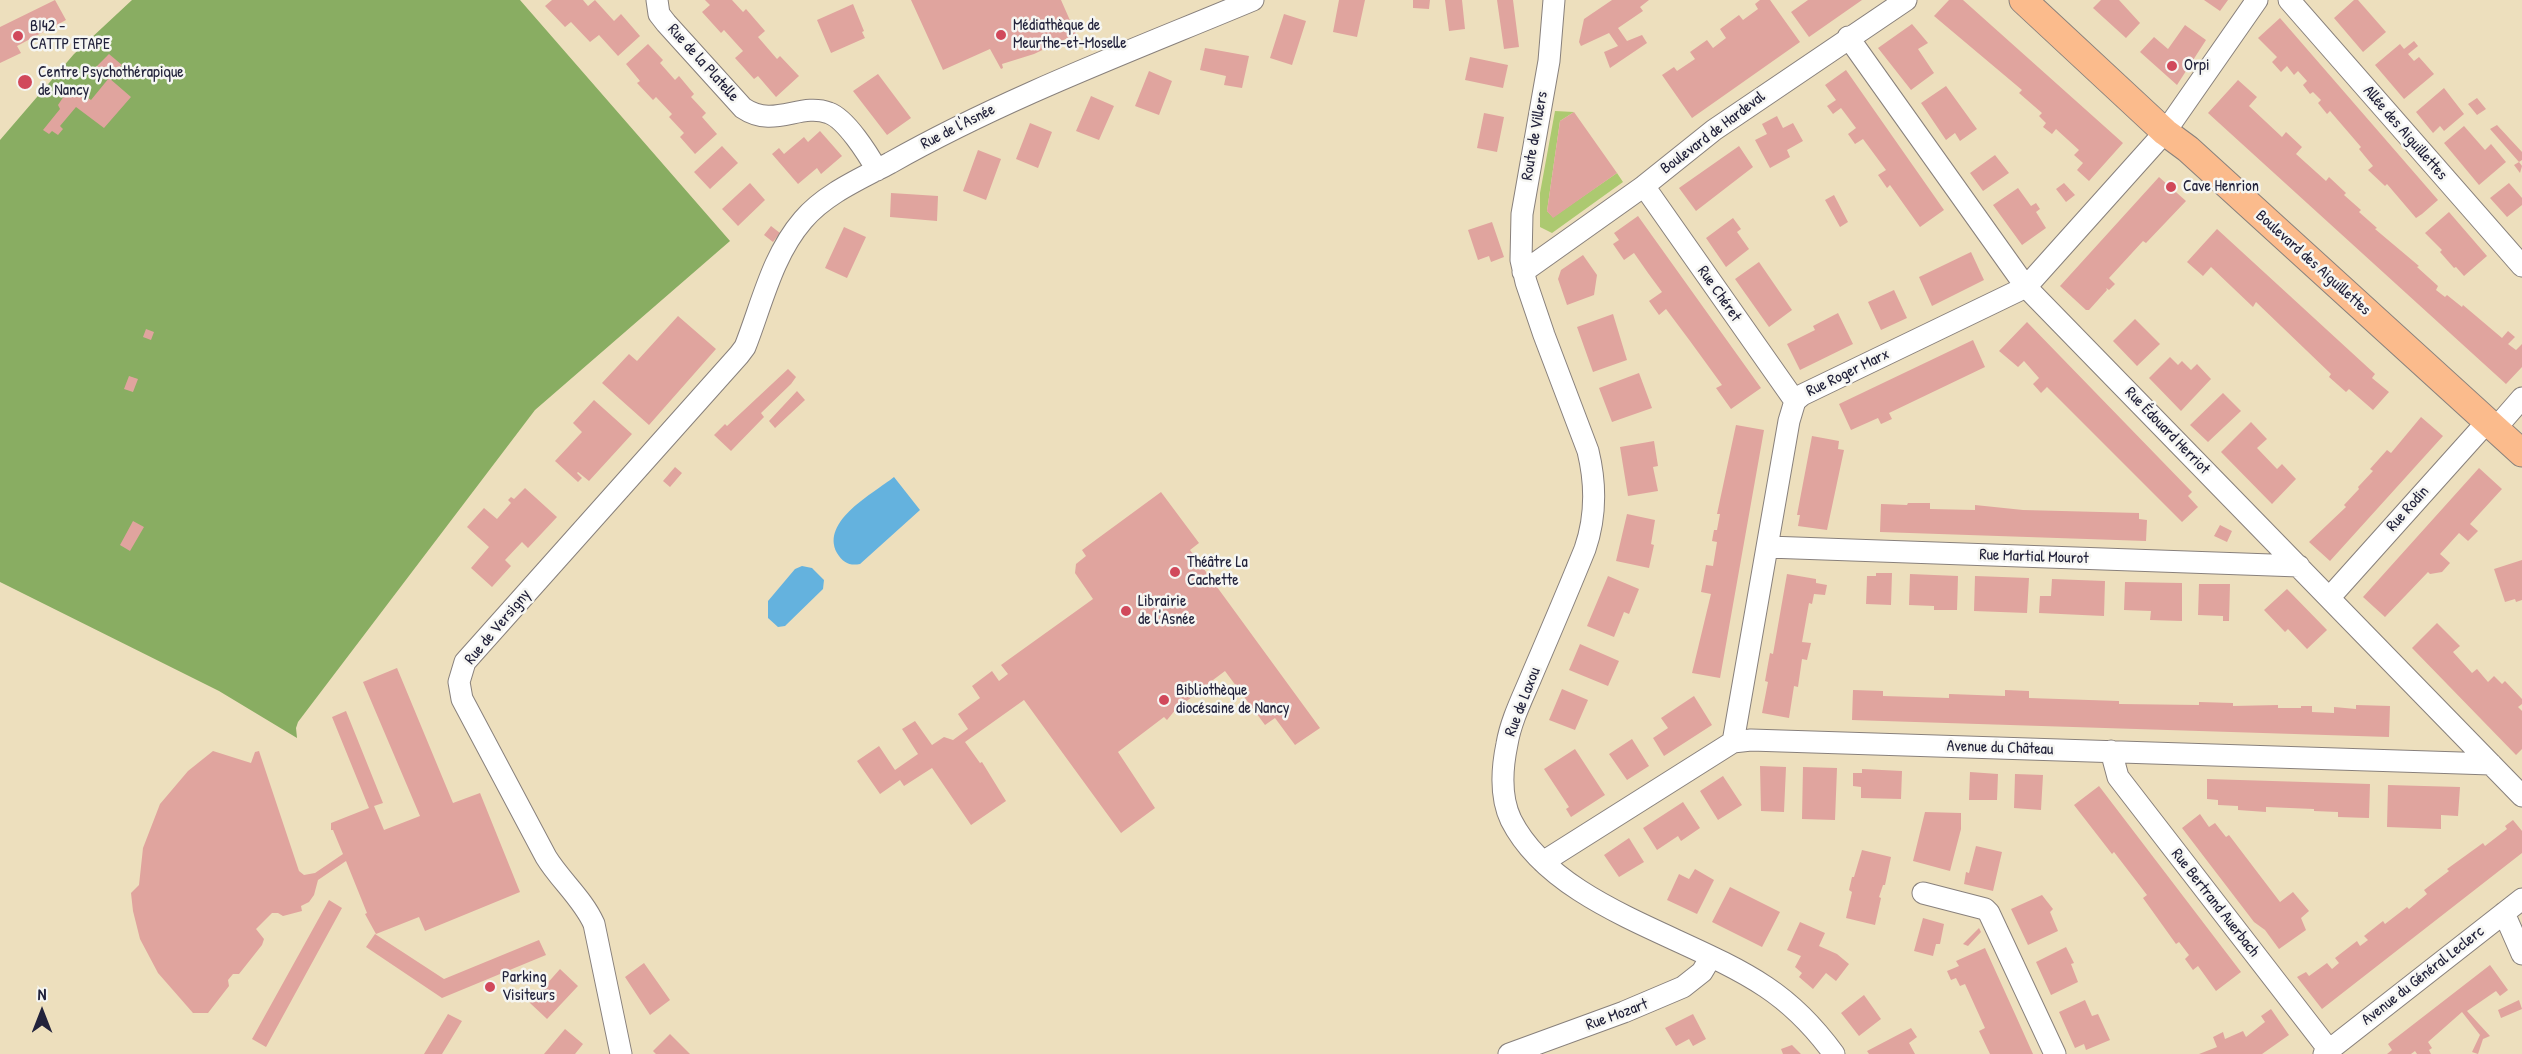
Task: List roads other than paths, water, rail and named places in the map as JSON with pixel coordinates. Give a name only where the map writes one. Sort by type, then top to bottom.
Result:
[{"type":"main road","name":"Boulevard des Aiguillettes","points":[[2023,0],[2165,132],[2188,148],[2522,453]]},
{"type":"street","name":"Rue de la Platelle","points":[[657,0],[659,14],[666,23],[743,108],[757,116],[767,117],[812,111],[832,114],[866,150],[877,170]]},
{"type":"street","name":"Rue de l'Asnée","points":[[745,347],[773,270],[793,232],[822,203],[877,170],[997,107],[1253,0]]},
{"type":"street","name":"Boulevard de Hardeval","points":[[1523,272],[1644,186],[1714,130],[1848,37],[1867,28],[1906,0]]},
{"type":"street","name":"Rue Roger Marx","points":[[1733,742],[1794,401],[1802,395],[2026,287],[2165,132],[2257,0]]},
{"type":"street","name":"Allée des Aiguillettes","points":[[2289,0],[2522,266]]},
{"type":"street","name":"Route de Villers","points":[[1523,272],[1522,214],[1558,2]]},
{"type":"street","name":"Rue Édouard Herriot","points":[[1848,37],[2026,287],[2522,796]]},
{"type":"street","name":"Rue Chéret","points":[[1644,186],[1794,401]]},
{"type":"street","name":"Rue de Laxou","points":[[1523,272],[1583,436],[1592,468],[1593,486],[1589,535],[1512,723],[1505,756],[1503,786],[1511,819],[1543,862],[1556,874],[1587,895],[1741,972],[1775,994],[1810,1025],[1834,1054]]},
{"type":"street","name":"Rue de Versigny","points":[[621,1054],[594,924],[585,907],[557,876],[462,699],[459,682],[465,662],[745,347]]},
{"type":"street","points":[[2491,425],[2522,398]]},
{"type":"street","name":"Rue Rodin","points":[[2330,597],[2491,425]]},
{"type":"street","name":"Rue Martial Mourot","points":[[1768,547],[2300,566]]},
{"type":"street","name":"Avenue du Château","points":[[1543,862],[1733,742],[1750,740],[2491,764]]},
{"type":"street","name":"Rue Bertrand Auerbach","points":[[2111,752],[2118,777],[2326,1052]]},
{"type":"street","points":[[1923,893],[1985,909],[1989,913],[2055,1054]]},
{"type":"street","name":"Avenue du Général Leclerc","points":[[2326,1052],[2522,899]]},
{"type":"street","points":[[2504,913],[2522,954]]},
{"type":"street","name":"Rue Mozart","points":[[1509,1054],[1624,1012],[1683,987],[1695,979],[1711,957]]},
{"type":"water","points":[[894,477],[920,510],[860,564],[847,563],[837,553],[834,541],[836,530],[842,519]]},
{"type":"water","points":[[802,566],[812,568],[824,580],[823,589],[785,626],[778,627],[768,618],[768,601],[795,569]]},
{"type":"place","name":"Médiathèque de Meurthe-et-Moselle","points":[[1001,35]]},
{"type":"place","name":"BI42 - CATTP ETAPE","points":[[18,36]]},
{"type":"place","name":"Orpi","points":[[2172,66]]},
{"type":"place","name":"Centre Psychothérapique de Nancy","points":[[25,82]]},
{"type":"place","name":"Cave Henrion","points":[[2171,187]]},
{"type":"place","name":"Théâtre La Cachette","points":[[1175,572]]},
{"type":"place","name":"Librairie de l'Asnée","points":[[1126,611]]},
{"type":"place","name":"Bibliothèque diocésaine de Nancy","points":[[1164,700]]},
{"type":"place","name":"Parking Visiteurs","points":[[490,987]]}]
